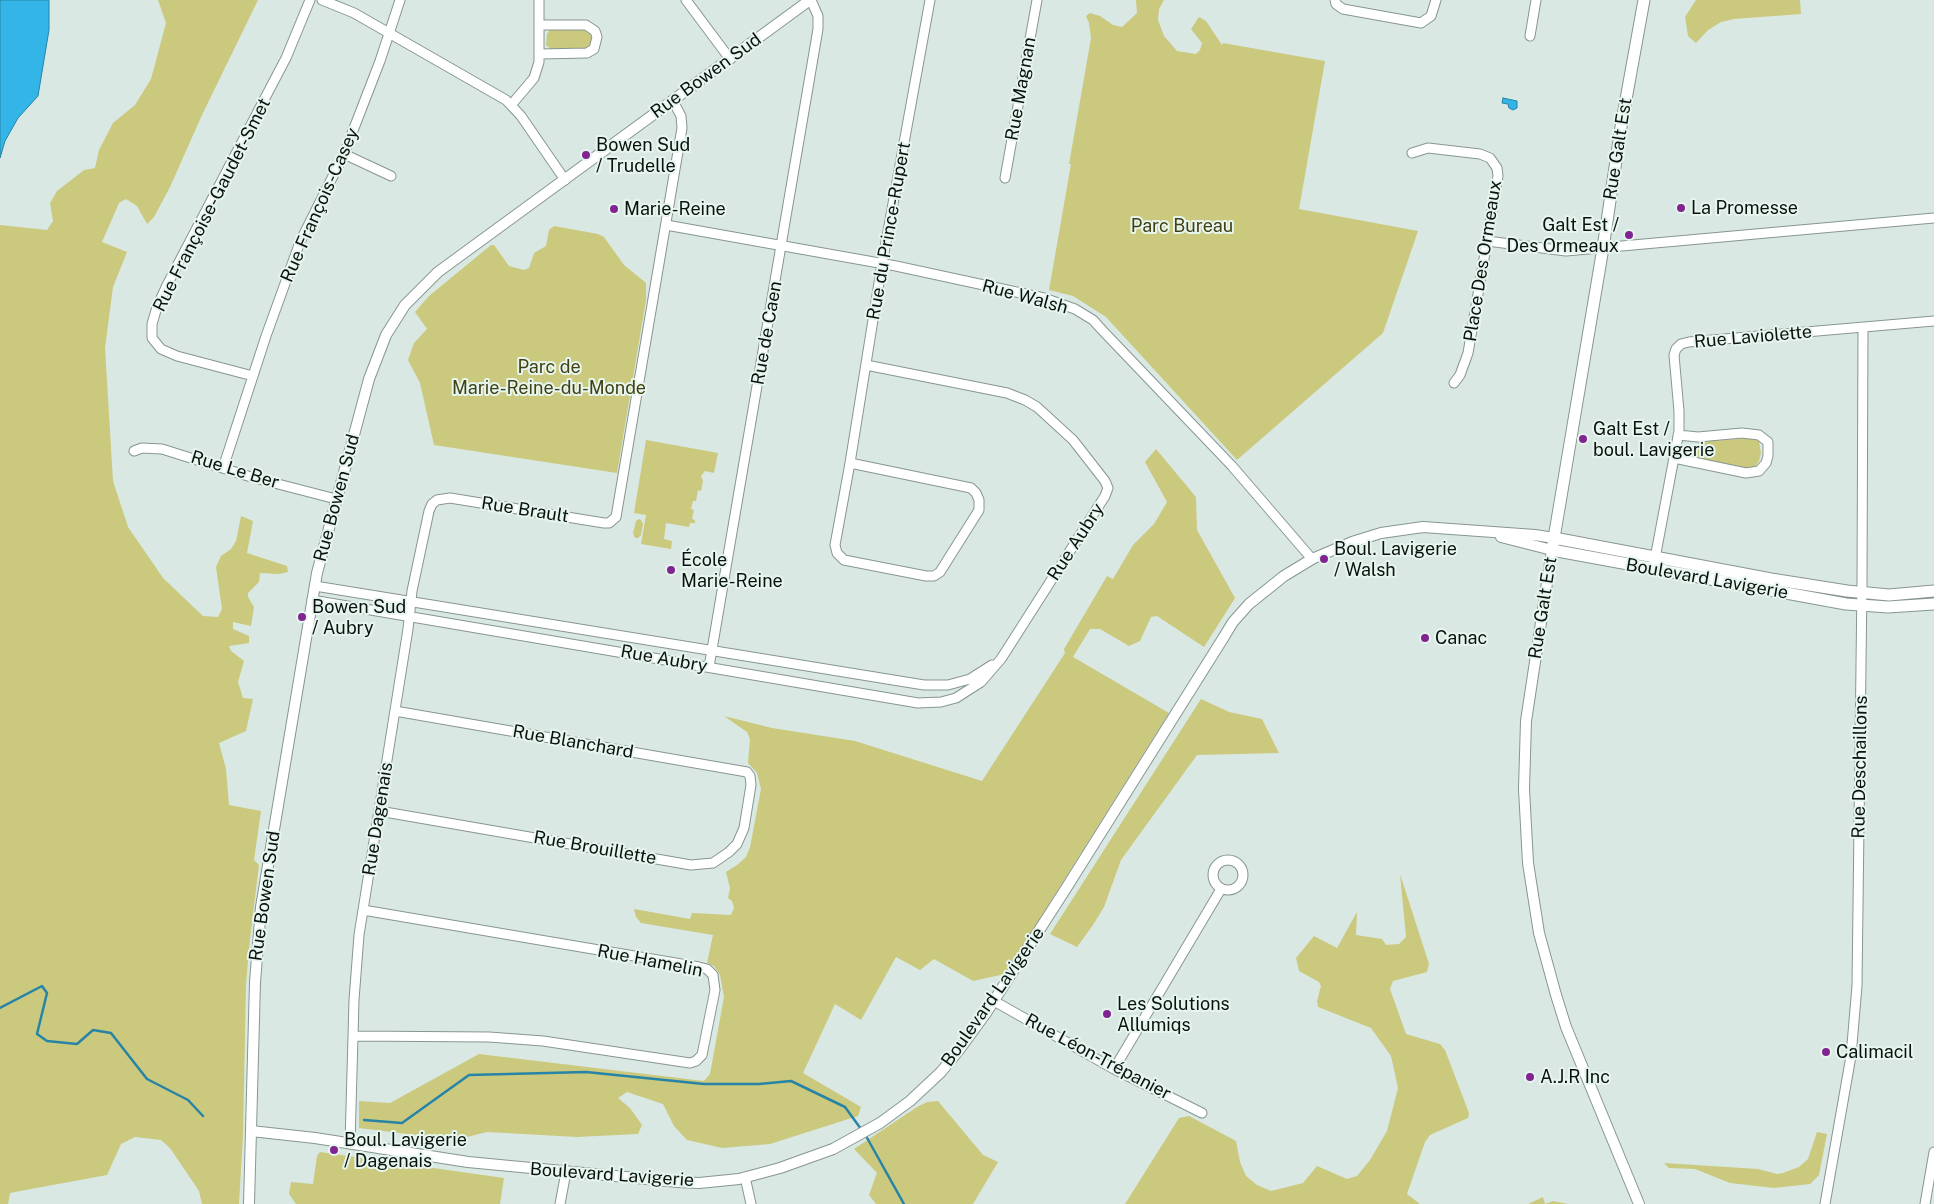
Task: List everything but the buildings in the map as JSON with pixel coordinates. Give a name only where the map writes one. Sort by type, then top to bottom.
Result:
[{"type":"main road","name":"Rue Galt Est","points":[[1553,544],[1603,248],[1621,127],[1644,0]]},
{"type":"main road","name":"Boulevard Lavigerie","points":[[1553,544],[1861,606],[1934,604]]},
{"type":"main road","name":"Boulevard Lavigerie","points":[[1654,563],[1862,593],[1910,594],[1934,591]]},
{"type":"street","name":"Rue Françoise-Gaudet-Smet","points":[[253,376],[177,356],[161,349],[152,338],[152,324],[164,292],[294,43],[310,0]]},
{"type":"street","points":[[322,0],[354,13],[512,104],[565,180]]},
{"type":"street","name":"Rue François-Casey","points":[[223,468],[300,242],[344,154],[375,76],[400,0]]},
{"type":"street","points":[[512,104],[534,78],[540,54],[539,0]]},
{"type":"street","points":[[686,0],[730,60]]},
{"type":"street","name":"Rue Bowen Sud","points":[[250,1204],[254,982],[261,907],[312,600],[336,499],[369,379],[379,350],[395,318],[411,298],[438,272],[810,0]]},
{"type":"street","name":"Rue de Caen","points":[[709,667],[818,29],[818,16],[810,0]]},
{"type":"street","name":"Rue du Prince-Rupert","points":[[850,463],[971,488],[976,493],[979,500],[979,510],[940,572],[934,576],[926,576],[844,560],[837,553],[835,545],[882,264],[930,0]]},
{"type":"street","name":"Rue Magnan","points":[[1005,178],[1037,0]]},
{"type":"street","points":[[1335,2],[1343,9],[1416,22],[1427,21],[1431,16],[1436,0]]},
{"type":"street","points":[[1530,36],[1536,0]]},
{"type":"street","points":[[540,25],[586,25],[595,31],[597,37],[596,45],[587,53],[540,54]]},
{"type":"street","points":[[666,225],[682,128],[681,116],[673,101]]},
{"type":"street","name":"Place Des Ormeaux","points":[[1412,153],[1428,148],[1484,155],[1495,164],[1498,176],[1468,353],[1460,375],[1454,383]]},
{"type":"street","points":[[344,154],[391,176]]},
{"type":"street","points":[[1487,241],[1554,251],[1934,218]]},
{"type":"street","name":"Rue Walsh","points":[[666,225],[882,264],[1044,298],[1083,314],[1103,331],[1232,466],[1312,559]]},
{"type":"street","name":"Rue Brault","points":[[437,500],[450,498],[598,522],[609,523],[613,520],[620,503],[666,225]]},
{"type":"street","name":"Rue Laviolette","points":[[1654,563],[1678,435],[1679,411],[1674,355],[1676,349],[1681,344],[1934,321]]},
{"type":"street","name":"Rue Deschaillons","points":[[1825,1204],[1851,1056],[1858,947],[1863,328]]},
{"type":"street","name":"Rue Aubry","points":[[312,600],[918,703],[941,702],[956,698],[981,682],[1001,659],[1106,496],[1108,488],[1106,481],[1073,440],[1037,408],[1025,400],[1007,393],[866,365]]},
{"type":"street","points":[[1674,458],[1746,474],[1759,471],[1766,463],[1768,456],[1768,442],[1759,435],[1742,433],[1698,437],[1678,435]]},
{"type":"street","name":"Rue Le Ber","points":[[134,451],[142,448],[162,448],[223,468],[336,499]]},
{"type":"street","name":"Rue Dagenais","points":[[350,1144],[356,967],[363,910],[411,603],[429,511],[432,504],[437,500]]},
{"type":"street","name":"Boulevard Lavigerie","points":[[251,1130],[468,1162],[678,1182],[714,1181],[745,1177],[801,1161],[833,1149],[887,1118],[910,1101],[941,1072],[972,1034],[1233,622],[1249,604],[1284,576],[1312,559],[1352,542],[1381,533],[1423,527],[1483,532],[1533,546],[1553,544]]},
{"type":"street","name":"Rue Galt Est","points":[[1553,544],[1526,721],[1524,789],[1528,863],[1539,933],[1558,1003],[1639,1204]]},
{"type":"street","name":"Rue Aubry","points":[[315,586],[924,685],[948,685],[970,679],[1001,659]]},
{"type":"street","name":"Rue Blanchard","points":[[395,711],[746,772],[750,776]]},
{"type":"street","name":"Rue Brouillette","points":[[379,811],[691,865],[713,863],[730,852],[741,836],[750,793],[750,776]]},
{"type":"street","points":[[1114,1069],[1221,889]]},
{"type":"street","name":"Rue Hamelin","points":[[353,1036],[489,1037],[542,1041],[690,1063],[696,1061],[702,1055],[715,990],[713,975],[707,969],[699,967],[363,910]]},
{"type":"street","name":"Rue Léon-Trépanier","points":[[994,1001],[1114,1069],[1202,1113]]},
{"type":"street","points":[[1925,1204],[1934,1152]]},
{"type":"street","points":[[560,1204],[566,1172]]},
{"type":"street","points":[[745,1177],[751,1204]]},
{"type":"green space","points":[[158,0],[258,0],[154,217],[147,224],[137,206],[126,199],[119,203],[102,242],[127,252],[113,287],[105,348],[113,481],[128,527],[163,578],[203,616],[218,617],[222,609],[216,567],[221,556],[231,549],[236,541],[241,516],[253,521],[247,553],[287,566],[288,572],[279,574],[260,573],[259,582],[248,593],[248,597],[254,607],[251,626],[233,622],[233,629],[249,636],[249,643],[229,646],[231,651],[244,661],[238,682],[243,698],[253,699],[246,731],[219,743],[226,769],[229,805],[261,811],[254,860],[259,865],[246,984],[243,1136],[239,1204],[202,1204],[199,1191],[170,1148],[161,1140],[135,1137],[121,1144],[107,1175],[10,1193],[8,1204],[0,1204],[0,225],[47,230],[53,221],[50,203],[57,191],[84,170],[95,168],[99,150],[113,123],[135,105],[151,79],[166,23]]},
{"type":"green space","name":"Parc Bureau","points":[[1136,0],[1164,0],[1159,9],[1158,20],[1164,36],[1177,51],[1196,54],[1200,50],[1202,43],[1191,29],[1199,17],[1206,21],[1222,45],[1223,43],[1325,61],[1299,209],[1418,231],[1383,333],[1237,460],[1106,317],[1073,296],[1049,290],[1091,38],[1086,16],[1090,13],[1100,16],[1113,25],[1122,27],[1137,13]]},
{"type":"green space","points":[[1696,0],[1800,0],[1801,14],[1734,19],[1721,22],[1708,30],[1696,43],[1688,36],[1685,17]]},
{"type":"green space","points":[[550,29],[584,30],[590,33],[592,41],[588,48],[552,50],[546,45],[547,34]]},
{"type":"green space","name":"Parc de Marie-Reine-du-Monde","points":[[554,226],[598,234],[604,237],[624,265],[646,283],[646,300],[617,473],[434,445],[420,383],[408,360],[414,343],[427,329],[415,312],[429,296],[491,245],[494,245],[509,266],[524,270],[529,268],[534,253],[546,246],[549,230]]},
{"type":"green space","points":[[1749,438],[1759,441],[1761,453],[1755,467],[1748,469],[1698,460],[1692,453],[1693,448],[1700,442]]},
{"type":"green space","points":[[646,440],[718,453],[714,473],[705,471],[701,476],[703,481],[701,491],[698,490],[696,501],[693,501],[691,509],[694,510],[692,519],[695,520],[695,523],[690,523],[689,527],[666,523],[664,539],[672,541],[671,549],[641,544],[646,515],[634,513]]},
{"type":"green space","points":[[1156,449],[1196,497],[1197,530],[1235,598],[1204,647],[1157,616],[1151,617],[1140,641],[1129,646],[1100,629],[1090,629],[1073,657],[1169,713],[1005,974],[973,981],[934,959],[920,970],[896,957],[861,1020],[835,1004],[803,1073],[861,1107],[858,1116],[770,1144],[722,1148],[687,1140],[674,1126],[663,1104],[627,1092],[618,1098],[630,1108],[642,1125],[638,1134],[577,1137],[487,1132],[455,1140],[359,1128],[359,1101],[390,1103],[479,1054],[704,1081],[710,1074],[724,997],[720,975],[714,966],[707,963],[713,935],[641,923],[636,917],[634,909],[690,919],[692,913],[731,915],[734,908],[732,901],[728,898],[730,888],[726,872],[746,857],[750,847],[761,789],[757,773],[748,763],[750,739],[747,732],[724,716],[772,728],[855,741],[982,781],[1065,653],[1064,649],[1107,576],[1113,579],[1133,545],[1154,524],[1167,502],[1145,462]]},
{"type":"green space","points":[[639,519],[643,524],[641,535],[635,538],[633,533],[636,521]]},
{"type":"green space","points":[[1201,699],[1229,712],[1262,719],[1279,753],[1197,755],[1121,860],[1104,907],[1077,947],[1050,934]]},
{"type":"green space","points":[[1400,874],[1429,964],[1427,972],[1393,981],[1390,989],[1406,1034],[1440,1044],[1445,1050],[1469,1113],[1468,1118],[1430,1135],[1425,1142],[1407,1194],[1420,1204],[1125,1204],[1179,1118],[1189,1116],[1236,1141],[1240,1162],[1246,1176],[1257,1185],[1271,1191],[1303,1183],[1317,1166],[1347,1179],[1357,1176],[1370,1160],[1387,1131],[1398,1088],[1391,1056],[1371,1028],[1318,1007],[1317,1001],[1321,986],[1319,982],[1299,971],[1296,958],[1314,936],[1337,948],[1357,912],[1356,935],[1382,939],[1386,945],[1399,944],[1406,937]]},
{"type":"green space","points":[[938,1101],[983,1155],[998,1162],[973,1204],[876,1204],[869,1195],[877,1173],[854,1149],[917,1107],[927,1102]]},
{"type":"green space","points":[[1817,1132],[1827,1134],[1819,1175],[1810,1184],[1774,1188],[1730,1183],[1695,1169],[1669,1168],[1664,1163],[1758,1169],[1777,1174],[1783,1173],[1799,1167],[1808,1159]]},
{"type":"green space","points":[[320,1152],[504,1178],[500,1204],[296,1204],[289,1194],[291,1182],[313,1184],[317,1156]]},
{"type":"green space","points":[[1543,1197],[1545,1204],[1528,1204]]},
{"type":"green space","points":[[1553,1201],[1568,1204],[1545,1204]]},
{"type":"water","points":[[0,0],[49,0],[49,30],[38,96],[18,118],[5,141],[0,158]]},
{"type":"water","points":[[1503,98],[1517,101],[1517,108],[1513,110],[1509,108],[1508,104],[1502,103]]},
{"type":"waterway","points":[[0,1008],[42,986],[47,993],[37,1034],[47,1041],[77,1044],[93,1030],[111,1033],[147,1079],[188,1100],[203,1116]]},
{"type":"waterway","points":[[364,1120],[402,1123],[469,1075],[586,1072],[704,1084],[759,1084],[791,1081],[845,1107],[861,1129]]},
{"type":"waterway","points":[[866,1136],[904,1204]]},
{"type":"place","name":"Bowen Sud / Trudelle","points":[[586,155]]},
{"type":"place","name":"La Promesse","points":[[1681,208]]},
{"type":"place","name":"Marie-Reine","points":[[614,209]]},
{"type":"place","name":"Galt Est / Des Ormeaux","points":[[1629,235]]},
{"type":"place","name":"Galt Est / boul. Lavigerie","points":[[1583,439]]},
{"type":"place","name":"Boul. Lavigerie / Walsh","points":[[1324,559]]},
{"type":"place","name":"École Marie-Reine","points":[[671,570]]},
{"type":"place","name":"Bowen Sud / Aubry","points":[[302,617]]},
{"type":"place","name":"Canac","points":[[1425,638]]},
{"type":"place","name":"Les Solutions Allumiqs","points":[[1107,1014]]},
{"type":"place","name":"Calimacil","points":[[1826,1052]]},
{"type":"place","name":"A.J.R Inc","points":[[1530,1077]]},
{"type":"place","name":"Boul. Lavigerie / Dagenais","points":[[334,1150]]}]
